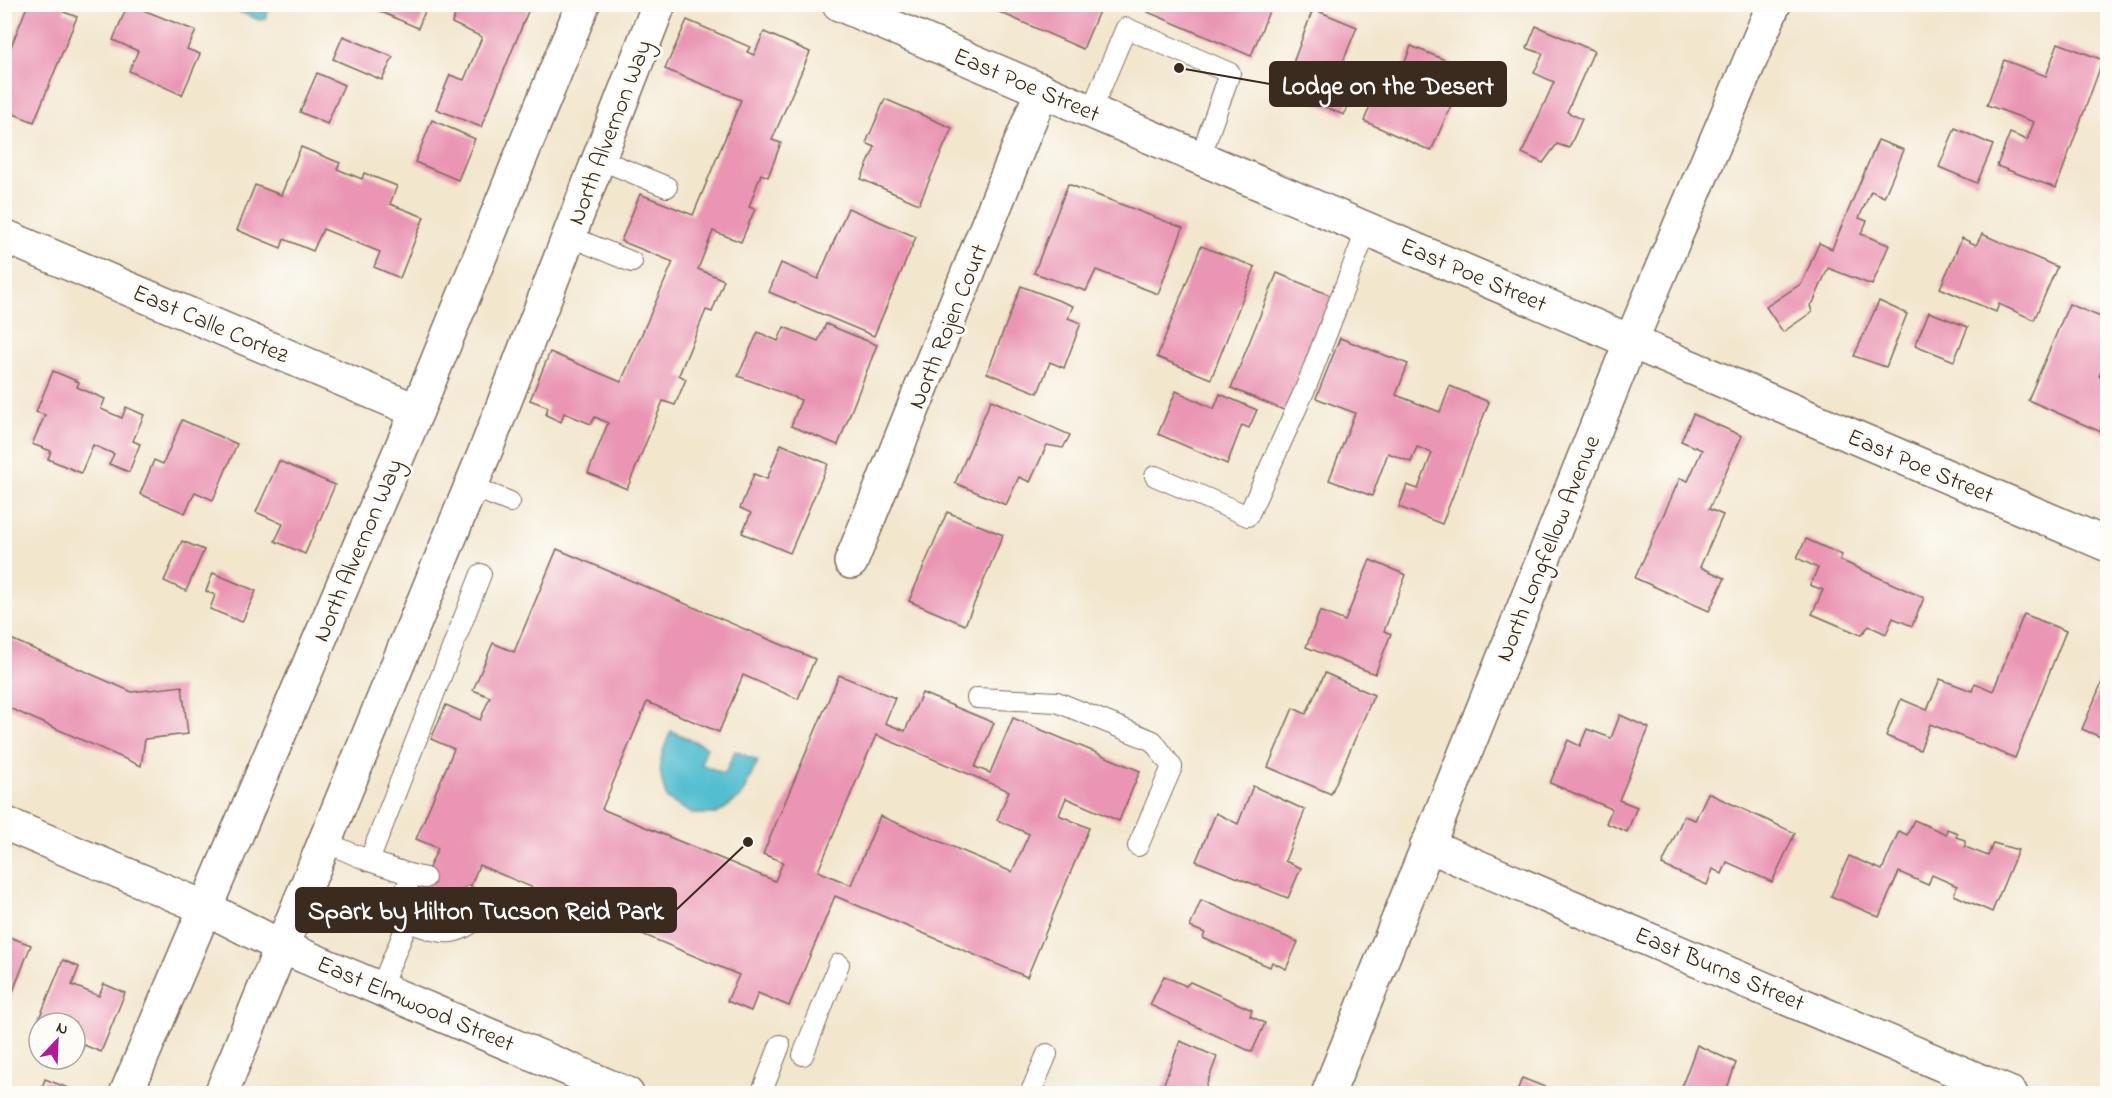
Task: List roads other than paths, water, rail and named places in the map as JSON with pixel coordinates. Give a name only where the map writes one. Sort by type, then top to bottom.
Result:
[{"type":"street","name":"North Alvernon Way","points":[[126,1094],[417,411],[583,4]]},
{"type":"street","name":"North Alvernon Way","points":[[221,1094],[280,945],[470,486],[659,4]]},
{"type":"street","name":"East Poe Street","points":[[840,4],[2108,545]]},
{"type":"street","name":"North Longfellow Avenue","points":[[1328,1094],[1631,341],[1774,4]]},
{"type":"street","name":"North Rojen Court","points":[[851,562],[1042,90]]},
{"type":"street","name":"East Calle Cortez","points":[[4,236],[417,411]]},
{"type":"street","name":"East Elmwood Street","points":[[4,823],[206,908],[280,945],[627,1094]]},
{"type":"street","name":"East Burns Street","points":[[1427,845],[2011,1094]]},
{"type":"lane","points":[[1091,111],[1126,28],[1136,32],[1230,73],[1200,158]]},
{"type":"lane","points":[[599,159],[667,187]]},
{"type":"lane","points":[[1155,476],[1248,516],[1306,387],[1367,228]]},
{"type":"lane","points":[[569,236],[632,262]]},
{"type":"lane","points":[[470,486],[510,502]]},
{"type":"lane","points":[[369,861],[481,574]]},
{"type":"lane","points":[[977,698],[1057,702],[1153,741],[1172,767],[1138,846]]},
{"type":"lane","points":[[323,841],[369,861],[418,876],[401,900],[408,922],[381,987]]},
{"type":"lane","points":[[408,922],[442,935],[466,929],[479,917],[469,897]]},
{"type":"lane","points":[[803,1055],[839,964]]},
{"type":"lane","points":[[761,1094],[780,1045]]},
{"type":"lane","points":[[1030,1094],[1047,1054]]},
{"type":"water","points":[[224,5],[271,5],[265,19],[259,20]]},
{"type":"water","points":[[671,731],[707,747],[701,764],[725,774],[735,751],[758,761],[741,797],[717,814],[692,814],[667,799],[660,764]]},
{"type":"place","name":"Lodge on the Desert","points":[[1179,68]]},
{"type":"place","name":"Spark by Hilton Tucson Reid Park","points":[[748,842]]}]
